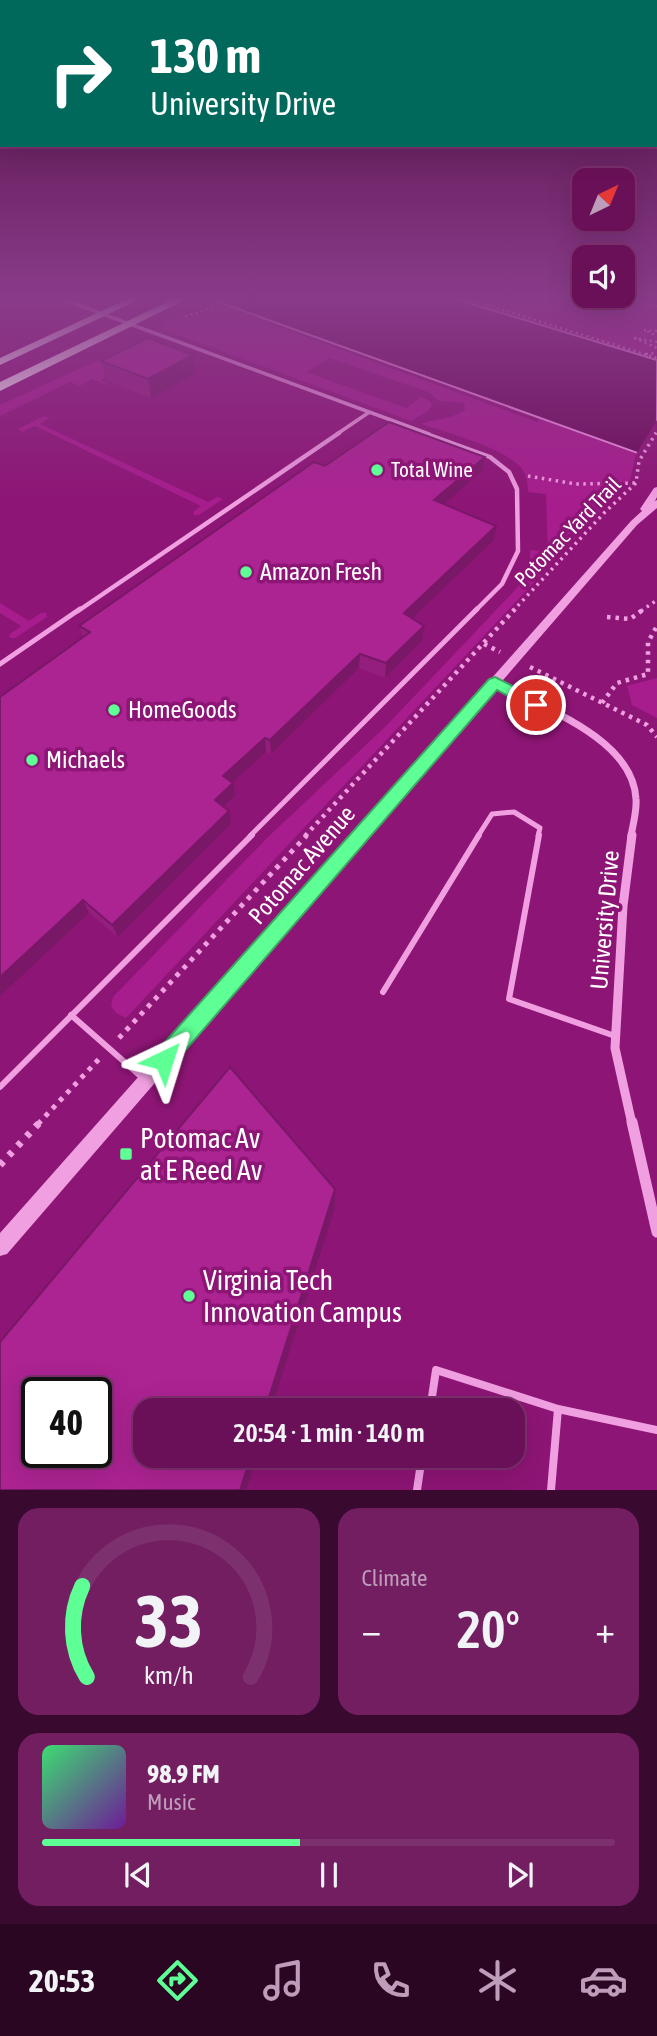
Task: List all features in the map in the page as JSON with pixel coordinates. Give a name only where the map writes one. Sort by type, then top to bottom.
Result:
[{"type":"highway","points":[[0,387],[46,365]]},
{"type":"street","name":"Potomac Avenue","points":[[642,515],[657,490]]},
{"type":"street","name":"Potomac Avenue","points":[[0,1247],[642,515],[657,503]]},
{"type":"street","name":"University Drive","points":[[495,683],[602,739],[617,754],[629,772],[636,798],[623,906],[615,1048],[657,1233]]},
{"type":"lane","points":[[0,1087],[502,584],[518,551],[517,489],[509,472],[490,457],[235,365]]},
{"type":"lane","points":[[0,664],[368,413]]},
{"type":"lane","points":[[383,992],[492,814],[514,812],[540,828],[509,999],[615,1036]]},
{"type":"lane","points":[[71,1015],[145,1081]]},
{"type":"lane","points":[[431,1398],[436,1370],[524,1398]]},
{"type":"lane","points":[[525,1398],[558,1409],[657,1430]]},
{"type":"lane","points":[[551,1490],[558,1409]]},
{"type":"lane","points":[[417,1490],[420,1468]]},
{"type":"path","name":"Potomac Yard Trail","points":[[0,1165],[636,482],[639,461],[657,431]]},
{"type":"path","points":[[509,472],[576,484],[636,482]]},
{"type":"path","points":[[607,617],[631,619],[657,600]]},
{"type":"path","points":[[602,704],[617,684],[648,674],[647,640],[657,626]]},
{"type":"path","points":[[556,681],[647,725],[657,737]]},
{"type":"shaded area","points":[[89,365],[131,365],[101,380],[108,384],[106,385],[92,379],[80,386],[70,382],[0,416],[0,405]]},
{"type":"shaded area","points":[[258,365],[318,365],[306,372],[406,408],[421,397],[429,400],[432,405],[428,411],[411,421]]},
{"type":"shaded area","points":[[348,365],[381,365],[537,422],[539,419],[455,389],[479,365],[585,365],[540,419],[636,454],[630,480],[126,1018],[116,1013],[111,1006],[113,997],[267,838],[386,726],[517,588],[530,564],[530,550],[548,551],[546,494],[528,492],[523,470],[515,462],[491,448],[421,424],[459,413],[465,410],[464,403],[439,401],[428,392]]},
{"type":"shaded area","points":[[392,365],[657,365],[657,460]]},
{"type":"shaded area","points":[[44,416],[49,418],[40,424],[208,502],[217,497],[223,499],[199,515],[194,515],[193,512],[201,506],[35,426],[22,432],[18,429]]},
{"type":"shaded area","points":[[0,603],[29,621],[41,613],[46,613],[47,617],[15,638],[10,638],[9,635],[21,626],[0,613]]},
{"type":"shaded area","points":[[657,678],[657,718],[632,705],[627,686]]},
{"type":"pier","points":[[657,420],[657,463],[635,456]]},
{"type":"building","points":[[110,365],[175,365],[148,379]]},
{"type":"building","points":[[389,422],[485,457],[434,500],[496,526],[404,613],[424,626],[386,663],[360,654],[270,740],[265,738],[223,776],[233,783],[215,800],[229,811],[112,925],[83,900],[0,977],[0,697],[90,632],[79,626],[314,462],[325,466]]},
{"type":"building","name":"Virginia Tech Innovation Campus","points":[[230,1067],[335,1189],[269,1398],[133,1398],[133,1468],[247,1468],[240,1490],[0,1490],[0,1342]]},
{"type":"place","name":"Total Wine","points":[[377,470]]},
{"type":"place","name":"Amazon Fresh","points":[[246,572]]},
{"type":"place","name":"HomeGoods","points":[[114,710]]},
{"type":"place","name":"Michaels","points":[[32,760]]},
{"type":"place","name":"Potomac Av at E Reed Av","points":[[126,1154]]},
{"type":"place","name":"Virginia Tech Innovation Campus","points":[[189,1296]]},
{"type":"route","points":[[164,1060],[495,683],[536,705]]}]
